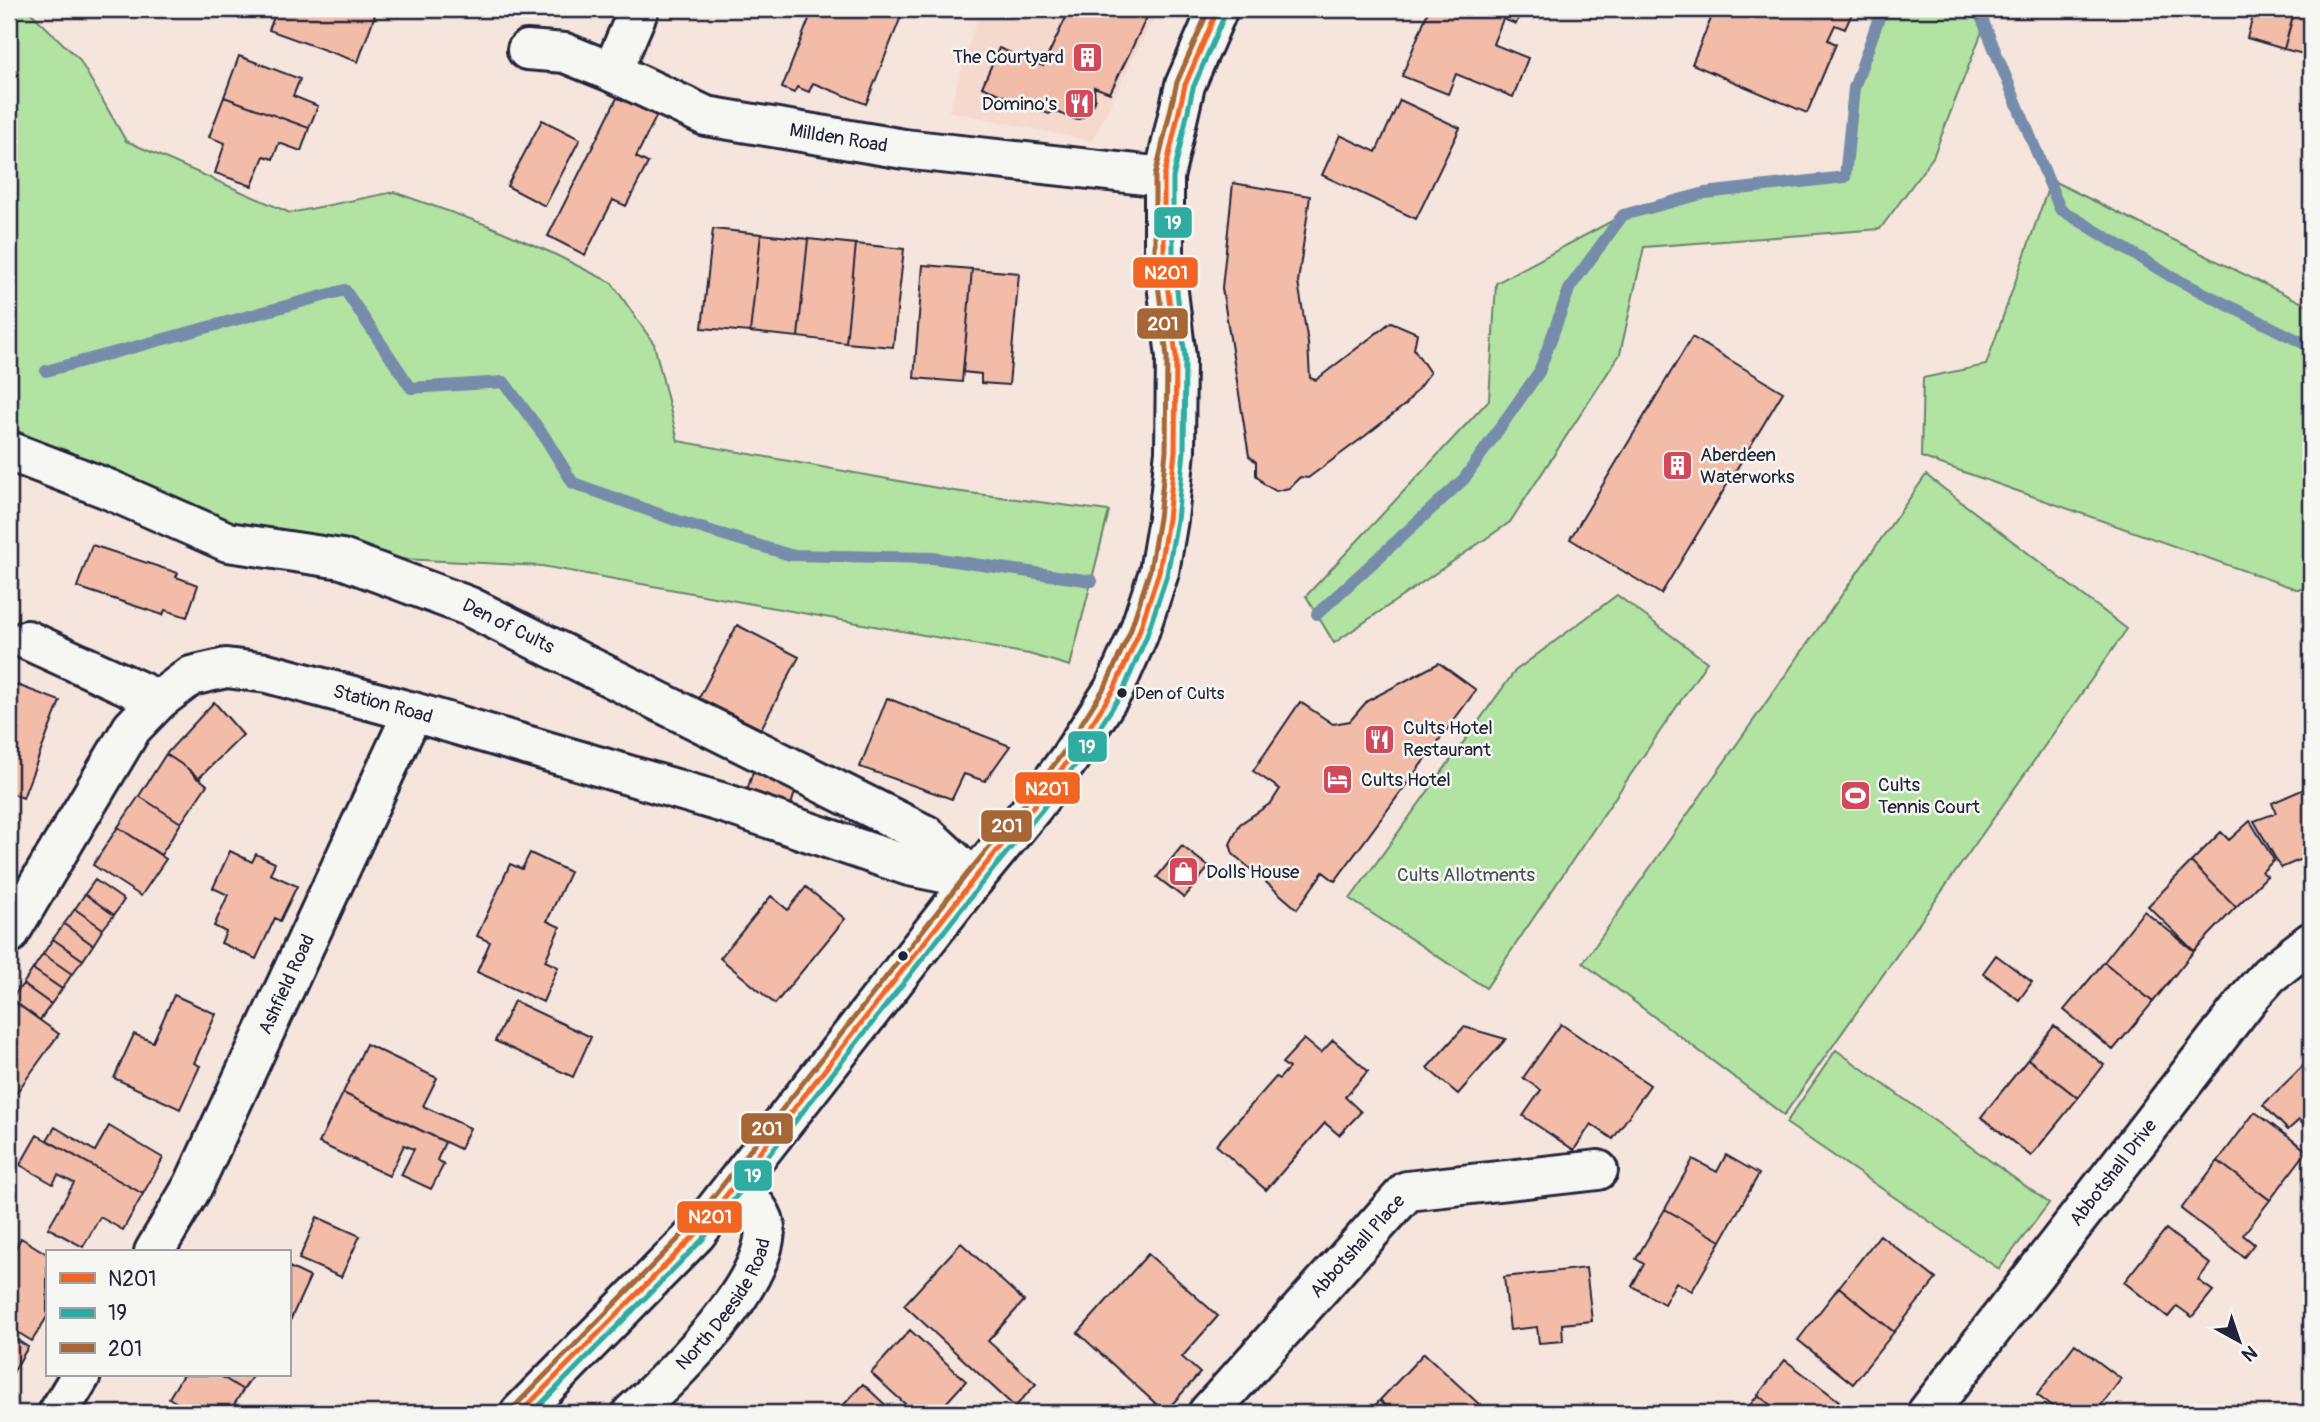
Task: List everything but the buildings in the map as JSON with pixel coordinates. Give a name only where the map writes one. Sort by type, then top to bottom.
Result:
[{"type":"street","points":[[612,72],[639,9]]},
{"type":"street","points":[[520,1413],[696,1234],[974,878],[1034,807],[1114,689],[1138,635],[1159,572],[1168,519],[1174,451],[1176,357],[1164,259],[1164,177],[1185,85],[1218,9]]},
{"type":"street","name":"Millden Road","points":[[527,50],[565,53],[612,72],[706,117],[904,149],[1164,177]]},
{"type":"street","name":"Den of Cults","points":[[9,451],[108,489],[228,542],[342,559],[468,606],[926,835],[974,878]]},
{"type":"street","points":[[27,640],[159,699]]},
{"type":"street","name":"Station Road","points":[[9,934],[132,728],[159,699],[191,676],[226,668],[267,673],[413,712],[727,804],[909,866],[974,878]]},
{"type":"street","name":"Ashfield Road","points":[[155,1250],[193,1186],[413,712]]},
{"type":"street","name":"Abbotshall Drive","points":[[1927,1413],[2251,996],[2269,975],[2311,942]]},
{"type":"street","name":"Abbotshall Place","points":[[1208,1413],[1407,1191],[1598,1170]]},
{"type":"street","name":"North Deeside Road","points":[[632,1413],[666,1383],[709,1337],[744,1287],[760,1254],[765,1227],[762,1217],[736,1184]]},
{"type":"street","points":[[58,1413],[80,1376]]},
{"type":"shaded area","points":[[980,9],[1158,9],[1092,141],[949,111]]},
{"type":"green space","points":[[27,9],[79,59],[126,141],[290,213],[394,192],[487,225],[612,283],[654,344],[678,441],[954,491],[1109,511],[1070,666],[1029,654],[542,566],[402,559],[224,524],[9,427],[9,10]]},
{"type":"green space","points":[[1882,9],[1978,9],[1985,24],[1933,157],[1880,229],[1644,247],[1620,354],[1510,522],[1334,643],[1306,596],[1489,400],[1496,283],[1623,215],[1705,193],[1845,177],[1854,88]]},
{"type":"green space","points":[[2051,180],[2311,307],[2311,589],[2296,589],[1921,457],[1923,378],[1986,365]]},
{"type":"green space","name":"Cults Tennis Court","points":[[1926,475],[2127,629],[1784,1115],[1583,963]]},
{"type":"green space","name":"Cults Allotments","points":[[1617,595],[1707,662],[1486,988],[1350,899],[1515,671]]},
{"type":"green space","points":[[1836,1050],[2049,1203],[1999,1269],[1786,1123]]},
{"type":"waterway","points":[[1317,614],[1464,479],[1539,372],[1570,287],[1623,215],[1705,193],[1845,177],[1854,88],[1882,9]]},
{"type":"waterway","points":[[1978,9],[2060,209],[2170,276],[2311,347]]},
{"type":"waterway","points":[[46,371],[345,290],[411,388],[504,382],[544,436],[573,483],[678,521],[790,555],[933,558],[1092,581]]},
{"type":"transit line","name":"201","points":[[514,1407],[689,1228],[1027,801],[1062,754],[1106,685],[1130,632],[1150,570],[1166,451],[1167,357],[1155,260],[1155,176],[1177,82],[1209,9]]},
{"type":"transit line","name":"N201","points":[[520,1413],[696,1234],[1034,806],[1069,759],[1114,689],[1138,635],[1159,572],[1175,451],[1176,357],[1164,259],[1164,177],[1185,85],[1218,9]]},
{"type":"transit line","name":"19","points":[[532,1413],[703,1239],[1041,811],[1076,764],[1122,693],[1146,638],[1167,575],[1177,520],[1184,451],[1185,357],[1173,258],[1173,178],[1193,88],[1226,12]]},
{"type":"place","name":"The Courtyard","points":[[1087,57]]},
{"type":"place","name":"Domino's","points":[[1080,104]]},
{"type":"place","name":"Aberdeen Waterworks","points":[[1677,466]]},
{"type":"place","name":"Den of Cults","points":[[1122,693]]},
{"type":"place","name":"Cults Hotel Restaurant","points":[[1380,739]]},
{"type":"place","name":"Cults Hotel","points":[[1338,780]]},
{"type":"place","name":"Cults Tennis Court","points":[[1855,796]]},
{"type":"place","name":"Dolls House","points":[[1183,872]]}]
